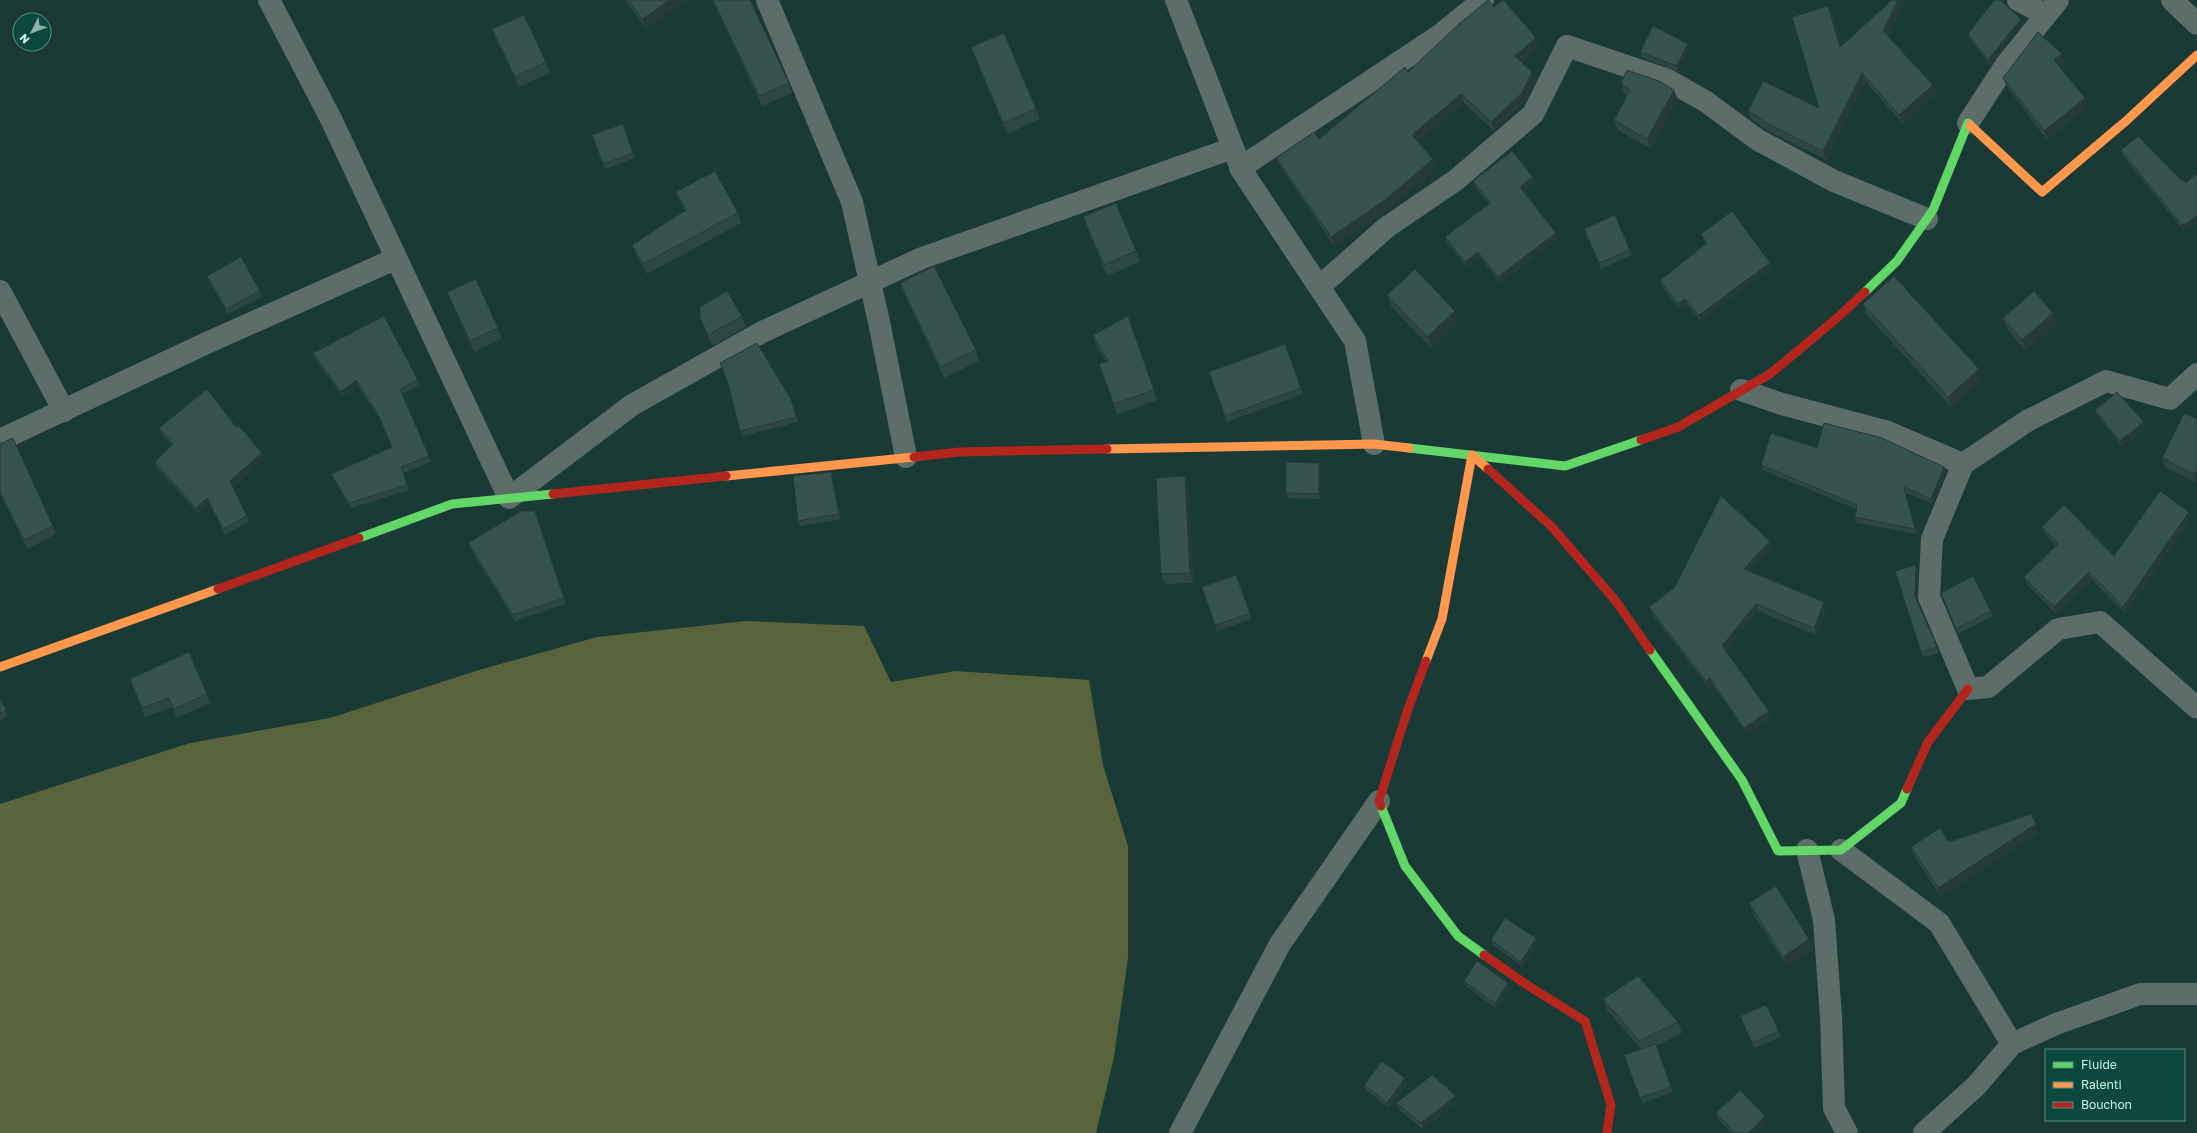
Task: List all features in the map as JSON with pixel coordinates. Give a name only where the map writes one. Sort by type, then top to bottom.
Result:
[{"type":"street","points":[[269,0],[331,119],[508,498]]},
{"type":"street","points":[[767,0],[852,202],[906,457]]},
{"type":"street","points":[[1176,0],[1240,168],[1355,341],[1374,444]]},
{"type":"street","points":[[1240,168],[1440,35],[1483,0]]},
{"type":"street","points":[[0,667],[452,504],[959,452],[1374,444],[1565,466],[1678,427],[1770,374],[1837,318],[1897,261],[1933,210],[1968,124],[2005,66],[2052,7],[2018,0]]},
{"type":"street","points":[[2172,0],[2197,24]]},
{"type":"street","points":[[1319,286],[1387,227],[1456,180],[1533,114],[1567,46],[1668,80],[1704,101],[1758,140],[1834,181],[1927,219]]},
{"type":"street","points":[[1968,124],[2042,192],[2126,121],[2197,55]]},
{"type":"street","points":[[508,498],[632,405],[762,332],[929,256],[1233,148]]},
{"type":"street","points":[[0,440],[211,341],[396,259]]},
{"type":"street","points":[[0,291],[64,411]]},
{"type":"street","points":[[1968,689],[1929,597],[1932,539],[1963,464],[2027,421],[2106,381],[2170,399],[2197,374]]},
{"type":"street","points":[[1741,390],[1782,404],[1888,432],[1963,464]]},
{"type":"street","points":[[1180,1133],[1280,944],[1379,801],[1406,712],[1442,619],[1472,455]]},
{"type":"street","points":[[1472,455],[1552,527],[1615,600],[1742,780],[1778,851],[1841,850],[1939,924],[2012,1044]]},
{"type":"street","points":[[1841,850],[1901,804],[1928,742],[1968,689],[1988,687],[2058,629],[2100,622],[2197,708]]},
{"type":"street","points":[[1379,801],[1405,866],[1458,936],[1527,985],[1585,1021],[1611,1105],[1607,1133]]},
{"type":"street","points":[[1808,850],[1824,920],[1831,1017],[1834,1108],[1847,1133]]},
{"type":"street","points":[[1924,1133],[1976,1086],[2012,1044],[2056,1024],[2140,994],[2197,994]]},
{"type":"green space","points":[[746,621],[864,626],[891,682],[956,671],[1089,680],[1103,765],[1128,846],[1128,958],[1114,1057],[1096,1133],[0,1133],[0,804],[190,743],[330,718],[479,670],[597,637]]},
{"type":"building","points":[[628,0],[670,0],[642,19]]},
{"type":"building","points":[[713,0],[750,0],[789,83],[759,96]]},
{"type":"building","points":[[1488,0],[1494,7],[1504,0],[1536,38],[1515,56],[1532,72],[1522,93],[1491,122],[1461,94],[1412,135],[1433,159],[1385,200],[1331,237],[1276,158],[1314,132],[1319,139],[1405,67],[1408,72],[1459,24]]},
{"type":"building","points":[[1892,0],[1898,0],[1883,31],[1933,85],[1899,115],[1862,73],[1823,151],[1767,123],[1748,111],[1763,81],[1819,108],[1792,17],[1828,6],[1840,47]]},
{"type":"building","points":[[1994,0],[2000,0],[2021,19],[1988,60],[1968,34]]},
{"type":"building","points":[[524,15],[546,62],[515,77],[492,29]]},
{"type":"building","points":[[1653,26],[1688,44],[1677,66],[1640,52]]},
{"type":"building","points":[[2038,32],[2062,54],[2054,60],[2085,98],[2044,131],[2003,78]]},
{"type":"building","points":[[1004,33],[1036,109],[1003,123],[971,47]]},
{"type":"building","points":[[1627,70],[1659,81],[1674,90],[1647,139],[1614,120],[1630,90],[1621,83]]},
{"type":"building","points":[[623,124],[633,153],[603,164],[592,135]]},
{"type":"building","points":[[2138,136],[2182,181],[2183,180],[2186,183],[2197,173],[2197,215],[2185,225],[2184,223],[2182,225],[2121,150]]},
{"type":"building","points":[[1512,151],[1533,177],[1520,187],[1556,233],[1498,277],[1478,252],[1465,262],[1445,237],[1490,203],[1473,181]]},
{"type":"building","points":[[715,171],[738,213],[643,264],[632,245],[686,210],[676,192]]},
{"type":"building","points":[[1116,203],[1136,251],[1104,265],[1083,217]]},
{"type":"building","points":[[1732,211],[1770,263],[1699,315],[1685,299],[1678,304],[1660,280],[1707,243],[1701,234]]},
{"type":"building","points":[[1615,215],[1630,250],[1599,263],[1584,229]]},
{"type":"building","points":[[241,257],[260,291],[226,309],[207,276]]},
{"type":"building","points":[[934,266],[976,350],[940,367],[900,283]]},
{"type":"building","points":[[1415,269],[1455,311],[1427,337],[1387,295]]},
{"type":"building","points":[[1894,276],[1979,369],[1948,397],[1863,304]]},
{"type":"building","points":[[476,279],[498,328],[470,341],[447,292]]},
{"type":"building","points":[[727,291],[742,316],[708,335],[700,318],[700,307]]},
{"type":"building","points":[[2034,291],[2053,313],[2022,340],[2003,318]]},
{"type":"building","points":[[384,316],[418,380],[400,389],[429,456],[401,467],[407,485],[349,503],[331,474],[392,447],[377,412],[356,380],[341,392],[313,353]]},
{"type":"building","points":[[1128,316],[1154,390],[1114,404],[1099,364],[1108,361],[1093,335]]},
{"type":"building","points":[[757,343],[791,399],[796,417],[740,431],[728,383],[720,363]]},
{"type":"building","points":[[1285,344],[1301,388],[1225,416],[1209,372]]},
{"type":"building","points":[[207,389],[237,428],[239,426],[262,453],[230,481],[247,516],[223,529],[207,498],[196,508],[155,462],[173,444],[159,428]]},
{"type":"building","points":[[2117,392],[2144,422],[2120,441],[2095,410]]},
{"type":"building","points":[[2184,413],[2197,419],[2197,470],[2193,474],[2162,458]]},
{"type":"building","points":[[1824,423],[1882,438],[1944,467],[1931,499],[1904,487],[1915,529],[1855,517],[1857,505],[1761,465],[1771,433],[1817,448]]},
{"type":"building","points":[[13,438],[53,526],[24,540],[0,492],[0,443]]},
{"type":"building","points":[[1286,462],[1319,463],[1319,494],[1286,493]]},
{"type":"building","points":[[831,472],[839,514],[798,521],[793,476]]},
{"type":"building","points":[[1185,476],[1190,573],[1161,574],[1156,478]]},
{"type":"building","points":[[2160,491],[2189,512],[2123,607],[2089,572],[2054,607],[2024,577],[2058,544],[2042,527],[2064,505],[2114,556]]},
{"type":"building","points":[[1721,496],[1770,541],[1744,569],[1824,602],[1814,628],[1756,604],[1722,646],[1769,711],[1744,728],[1710,678],[1706,681],[1649,607],[1674,588]]},
{"type":"building","points":[[521,511],[535,511],[564,598],[513,615],[468,543]]},
{"type":"building","points":[[1916,565],[1915,596],[1937,647],[1921,652],[1895,571]]},
{"type":"building","points":[[1236,575],[1250,613],[1215,625],[1202,587]]},
{"type":"building","points":[[1973,576],[1991,611],[1956,629],[1941,593]]},
{"type":"building","points":[[189,652],[207,694],[174,709],[169,698],[142,708],[130,679]]},
{"type":"building","points":[[0,696],[6,711],[0,713]]},
{"type":"building","points":[[2031,814],[2036,824],[1938,888],[1911,847],[1940,828],[1949,842]]},
{"type":"building","points":[[1776,886],[1809,939],[1783,957],[1749,903]]},
{"type":"building","points":[[1505,918],[1536,938],[1521,962],[1491,940]]},
{"type":"building","points":[[1477,961],[1508,983],[1495,1004],[1464,981]]},
{"type":"building","points":[[1638,976],[1678,1022],[1639,1041],[1603,999]]},
{"type":"building","points":[[1766,1005],[1779,1031],[1752,1043],[1740,1016]]},
{"type":"building","points":[[1656,1044],[1671,1087],[1640,1098],[1624,1055]]},
{"type":"building","points":[[1382,1061],[1405,1078],[1387,1103],[1364,1085]]},
{"type":"building","points":[[1432,1075],[1456,1096],[1421,1123],[1396,1103]]},
{"type":"building","points":[[1740,1090],[1765,1116],[1748,1133],[1735,1133],[1716,1113]]},
{"type":"traffic: fast","points":[[1865,292],[1897,261],[1933,210],[1968,123],[1970,125]]},
{"type":"traffic: fast","points":[[1409,448],[1565,466],[1641,440]]},
{"type":"traffic: fast","points":[[359,538],[452,504],[553,494]]},
{"type":"traffic: fast","points":[[1650,650],[1742,780],[1778,851],[1841,850],[1901,803],[1907,789]]},
{"type":"traffic: fast","points":[[1381,806],[1405,866],[1458,936],[1484,955]]},
{"type":"traffic: slow","points":[[1970,125],[2042,192],[2126,121],[2197,55]]},
{"type":"traffic: slow","points":[[1107,449],[1374,444],[1409,448]]},
{"type":"traffic: slow","points":[[1426,661],[1442,619],[1472,455],[1488,469]]},
{"type":"traffic: slow","points":[[726,476],[914,457]]},
{"type":"traffic: slow","points":[[0,667],[218,589]]},
{"type":"traffic: jam","points":[[1641,440],[1678,427],[1770,374],[1837,318],[1865,292]]},
{"type":"traffic: jam","points":[[914,457],[959,452],[1107,449]]},
{"type":"traffic: jam","points":[[1488,469],[1552,527],[1615,600],[1650,650]]},
{"type":"traffic: jam","points":[[553,494],[726,476]]},
{"type":"traffic: jam","points":[[218,589],[359,538]]},
{"type":"traffic: jam","points":[[1381,806],[1379,801],[1407,712],[1426,661]]},
{"type":"traffic: jam","points":[[1907,789],[1928,742],[1968,689]]},
{"type":"traffic: jam","points":[[1484,955],[1527,985],[1585,1021],[1611,1105],[1607,1133]]}]
